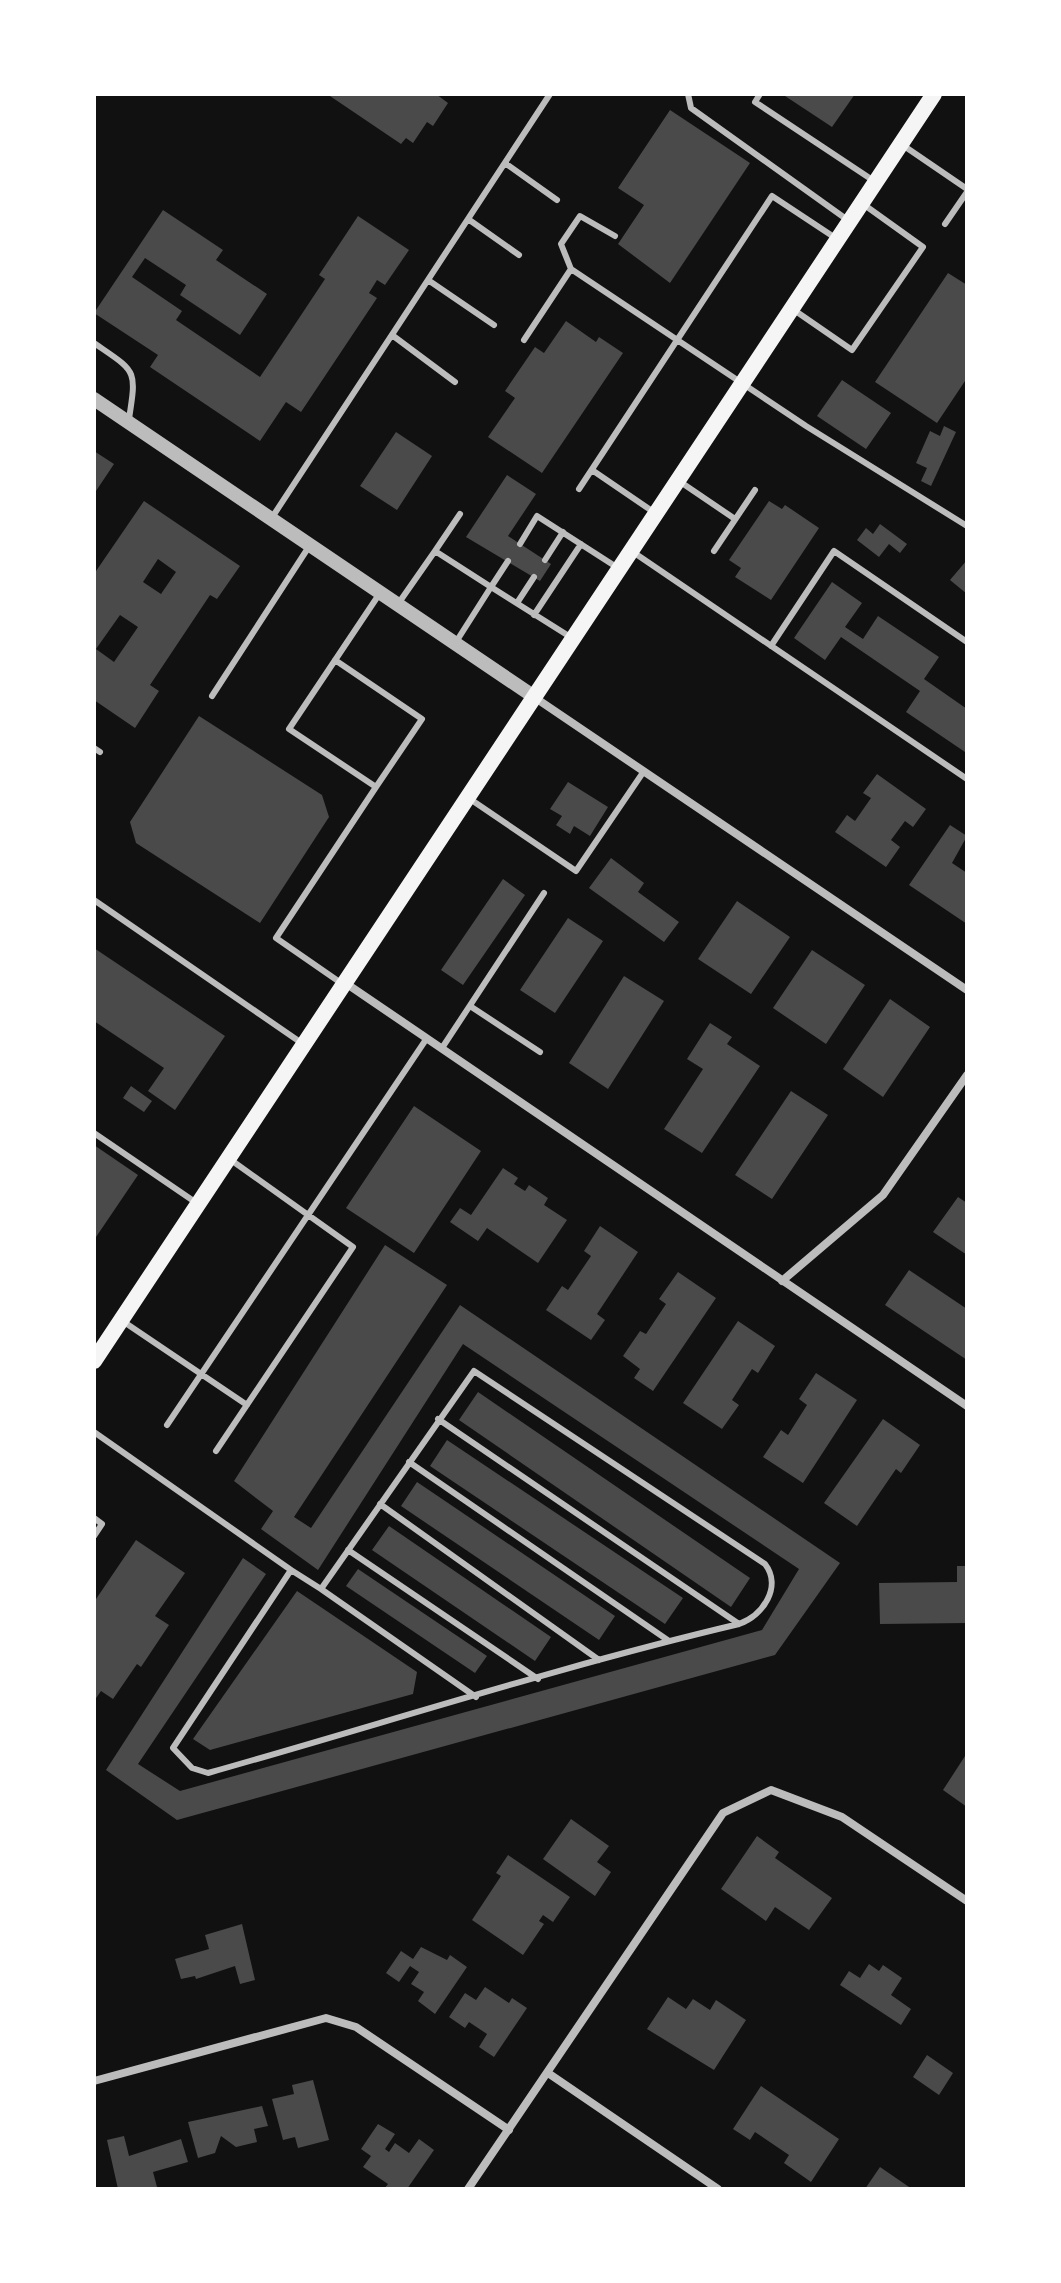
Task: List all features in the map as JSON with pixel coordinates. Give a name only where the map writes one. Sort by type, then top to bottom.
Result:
[{"type":"main road","points":[[94,1361],[934,94]]},
{"type":"street","points":[[94,399],[967,990]]},
{"type":"street","points":[[343,983],[967,1406]]},
{"type":"street","points":[[782,1281],[883,1195],[967,1075]]},
{"type":"street","points":[[468,2189],[723,1813],[771,1790],[842,1817],[967,1901]]},
{"type":"street","points":[[94,2081],[326,2018],[356,2027],[509,2130]]},
{"type":"street","points":[[548,2073],[718,2189]]},
{"type":"lane","points":[[271,519],[550,94]]},
{"type":"lane","points":[[688,94],[691,108],[849,221]]},
{"type":"lane","points":[[760,94],[755,102],[875,182]]},
{"type":"lane","points":[[901,144],[967,191],[945,224]]},
{"type":"lane","points":[[505,163],[557,200]]},
{"type":"lane","points":[[579,489],[772,196],[837,239]]},
{"type":"lane","points":[[791,308],[852,350],[923,247],[861,203]]},
{"type":"lane","points":[[615,236],[580,216],[561,244],[571,269],[743,380],[806,426],[967,526]]},
{"type":"lane","points":[[468,219],[519,255]]},
{"type":"lane","points":[[524,340],[571,269]]},
{"type":"lane","points":[[428,280],[494,325]]},
{"type":"lane","points":[[392,335],[455,382]]},
{"type":"lane","points":[[94,343],[129,367],[135,380],[128,422]]},
{"type":"lane","points":[[592,470],[655,513]]},
{"type":"lane","points":[[677,480],[735,519]]},
{"type":"lane","points":[[714,551],[755,490]]},
{"type":"lane","points":[[397,604],[460,514]]},
{"type":"lane","points":[[520,544],[537,516],[618,568]]},
{"type":"lane","points":[[545,560],[563,532]]},
{"type":"lane","points":[[534,615],[581,544]]},
{"type":"lane","points":[[212,696],[310,545]]},
{"type":"lane","points":[[630,550],[967,779]]},
{"type":"lane","points":[[435,551],[572,638]]},
{"type":"lane","points":[[771,646],[834,551],[967,642]]},
{"type":"lane","points":[[456,642],[508,561]]},
{"type":"lane","points":[[517,603],[534,577]]},
{"type":"lane","points":[[376,787],[289,729],[380,593]]},
{"type":"lane","points":[[335,660],[422,719],[276,938],[343,983]]},
{"type":"lane","points":[[466,796],[576,871],[644,771]]},
{"type":"lane","points":[[442,1048],[544,893]]},
{"type":"lane","points":[[94,900],[303,1044]]},
{"type":"lane","points":[[470,1006],[540,1052]]},
{"type":"lane","points":[[167,1425],[427,1038]]},
{"type":"lane","points":[[94,1133],[198,1204]]},
{"type":"lane","points":[[216,1451],[353,1247],[228,1158]]},
{"type":"lane","points":[[121,1320],[247,1405]]},
{"type":"lane","points":[[291,1570],[173,1748],[192,1768],[208,1773],[599,1660],[739,1624],[752,1619],[773,1587],[773,1574],[765,1564],[483,1374],[474,1371],[467,1376],[321,1589]]},
{"type":"lane","points":[[438,1419],[739,1624]]},
{"type":"lane","points":[[94,1432],[476,1697]]},
{"type":"lane","points":[[409,1462],[669,1641]]},
{"type":"lane","points":[[380,1504],[599,1660]]},
{"type":"lane","points":[[94,1518],[102,1524],[94,1536]]},
{"type":"lane","points":[[348,1550],[538,1679]]},
{"type":"building","points":[[327,94],[436,94],[448,103],[433,126],[427,122],[413,143],[406,138],[401,144]]},
{"type":"building","points":[[782,94],[855,94],[832,127]]},
{"type":"building","points":[[670,110],[750,163],[670,283],[618,244],[644,205],[618,188]]},
{"type":"building","points":[[163,210],[223,250],[216,260],[267,294],[240,335],[180,295],[186,285],[145,258],[132,277],[182,311],[176,320],[260,377],[325,279],[319,275],[358,216],[409,250],[385,285],[377,280],[369,293],[377,298],[301,412],[286,402],[260,441],[150,367],[158,355],[94,313]]},
{"type":"building","points":[[948,273],[967,285],[967,378],[937,423],[875,382]]},
{"type":"building","points":[[566,321],[596,342],[599,337],[623,353],[542,473],[488,437],[515,398],[505,391],[535,347],[544,353]]},
{"type":"building","points":[[842,380],[891,413],[866,449],[817,416]]},
{"type":"building","points":[[944,426],[956,432],[931,486],[921,481],[927,468],[916,463],[930,431],[940,436]]},
{"type":"building","points":[[396,432],[432,456],[397,510],[360,486]]},
{"type":"building","points":[[94,451],[114,464],[94,494]]},
{"type":"building","points":[[507,475],[536,494],[508,536],[551,564],[540,581],[466,537]]},
{"type":"building","points":[[144,501],[240,566],[217,599],[210,595],[150,685],[159,691],[135,728],[94,700],[94,574]],"holes":[[[158,559],[176,572],[161,594],[143,582]],[[120,615],[138,627],[114,662],[96,649]]]},
{"type":"building","points":[[769,501],[782,509],[785,505],[819,528],[771,600],[735,577],[741,568],[729,560]]},
{"type":"building","points":[[880,524],[907,544],[900,553],[889,544],[879,557],[857,540],[866,528],[873,534]]},
{"type":"building","points":[[967,560],[967,594],[950,580]]},
{"type":"building","points":[[832,582],[862,603],[845,627],[863,639],[878,616],[939,657],[924,679],[967,709],[965,752],[906,712],[920,691],[841,637],[825,660],[794,638]]},
{"type":"building","points":[[199,716],[322,795],[329,817],[260,923],[136,843],[130,822]]},
{"type":"building","points":[[877,774],[926,809],[913,827],[905,821],[891,840],[900,847],[886,867],[835,832],[847,815],[855,821],[871,798],[863,793]]},
{"type":"building","points":[[568,782],[608,807],[590,836],[574,826],[570,834],[556,825],[562,816],[550,809]]},
{"type":"building","points":[[950,825],[967,836],[952,863],[967,873],[967,924],[909,885]]},
{"type":"building","points":[[611,858],[644,883],[638,892],[679,922],[664,942],[589,888]]},
{"type":"building","points":[[503,879],[525,895],[463,985],[441,970]]},
{"type":"building","points":[[737,901],[790,937],[751,994],[698,959]]},
{"type":"building","points":[[568,918],[603,941],[555,1013],[520,990]]},
{"type":"building","points":[[94,948],[225,1036],[175,1110],[148,1091],[164,1068],[94,1021]]},
{"type":"building","points":[[812,950],[865,985],[826,1044],[773,1008]]},
{"type":"building","points":[[624,976],[664,1001],[608,1089],[569,1063]]},
{"type":"building","points":[[890,999],[930,1027],[883,1097],[843,1069]]},
{"type":"building","points":[[710,1023],[732,1037],[727,1044],[760,1066],[702,1153],[664,1129],[703,1069],[687,1059]]},
{"type":"building","points":[[131,1086],[152,1101],[144,1112],[123,1098]]},
{"type":"building","points":[[791,1091],[828,1115],[772,1199],[735,1175]]},
{"type":"building","points":[[414,1106],[481,1151],[414,1253],[346,1208]]},
{"type":"building","points":[[94,1145],[138,1175],[94,1240]]},
{"type":"building","points":[[503,1168],[518,1178],[514,1184],[525,1191],[529,1185],[548,1198],[544,1205],[567,1220],[538,1263],[487,1228],[478,1241],[450,1222],[460,1208],[471,1215]]},
{"type":"building","points":[[958,1197],[967,1203],[967,1255],[933,1232]]},
{"type":"building","points":[[600,1226],[638,1252],[597,1314],[605,1320],[591,1340],[546,1310],[562,1286],[568,1290],[591,1256],[584,1251]]},
{"type":"building","points":[[385,1245],[447,1285],[294,1517],[311,1528],[460,1305],[840,1563],[775,1655],[177,1820],[106,1770],[243,1558],[266,1574],[138,1764],[180,1791],[762,1630],[799,1569],[463,1344],[318,1570],[261,1529],[273,1511],[234,1481]]},
{"type":"building","points":[[909,1270],[967,1309],[967,1360],[885,1305]]},
{"type":"building","points":[[678,1272],[716,1298],[653,1391],[634,1378],[640,1369],[623,1356],[640,1331],[646,1334],[666,1304],[659,1299]]},
{"type":"building","points":[[738,1321],[775,1346],[758,1373],[752,1369],[732,1400],[739,1405],[722,1429],[683,1403]]},
{"type":"building","points":[[816,1373],[857,1400],[803,1483],[763,1457],[781,1430],[788,1435],[807,1405],[799,1399]]},
{"type":"building","points":[[478,1392],[750,1578],[731,1607],[459,1420]]},
{"type":"building","points":[[883,1419],[920,1445],[901,1473],[896,1469],[857,1526],[824,1503]]},
{"type":"building","points":[[447,1440],[683,1598],[665,1624],[430,1466]]},
{"type":"building","points":[[417,1482],[615,1616],[599,1640],[401,1506]]},
{"type":"building","points":[[389,1526],[551,1637],[535,1661],[372,1550]]},
{"type":"building","points":[[136,1540],[185,1573],[155,1616],[169,1625],[141,1667],[137,1664],[113,1699],[101,1691],[94,1701],[94,1602]]},
{"type":"building","points":[[957,1566],[967,1566],[967,1623],[880,1624],[879,1583],[957,1582]]},
{"type":"building","points":[[358,1569],[487,1656],[475,1673],[346,1586]]},
{"type":"building","points":[[297,1591],[417,1672],[413,1694],[210,1750],[193,1739]]},
{"type":"building","points":[[967,1753],[967,1807],[943,1790]]},
{"type":"building","points":[[571,1819],[609,1846],[597,1862],[611,1872],[595,1896],[543,1859]]},
{"type":"building","points":[[757,1836],[779,1852],[775,1858],[832,1898],[809,1930],[775,1907],[766,1921],[721,1889]]},
{"type":"building","points":[[508,1855],[570,1897],[553,1922],[543,1915],[539,1921],[544,1924],[523,1955],[472,1920],[501,1876],[496,1873]]},
{"type":"building","points":[[242,1924],[255,1980],[240,1984],[235,1966],[196,1979],[195,1976],[181,1979],[175,1959],[209,1949],[205,1935]]},
{"type":"building","points":[[421,1947],[447,1960],[450,1955],[467,1967],[435,2014],[418,2001],[424,1992],[411,1984],[419,1972],[410,1966],[399,1982],[386,1973],[401,1951],[413,1959]]},
{"type":"building","points":[[869,1964],[879,1971],[883,1965],[902,1978],[891,1995],[911,2009],[901,2025],[840,1985],[849,1971],[860,1978]]},
{"type":"building","points":[[485,1987],[509,2003],[512,1998],[527,2008],[494,2057],[479,2047],[487,2034],[469,2022],[465,2028],[449,2017],[465,1993],[476,2000]]},
{"type":"building","points":[[668,1997],[686,2009],[693,1999],[710,2010],[716,2000],[746,2020],[714,2070],[647,2029]]},
{"type":"building","points":[[927,2055],[953,2073],[939,2095],[913,2077]]},
{"type":"building","points":[[313,2080],[329,2140],[298,2148],[295,2137],[283,2140],[272,2099],[294,2094],[292,2085]]},
{"type":"building","points":[[761,2086],[839,2139],[811,2182],[784,2163],[789,2155],[755,2132],[750,2140],[733,2129]]},
{"type":"building","points":[[262,2106],[268,2126],[254,2129],[257,2142],[236,2147],[221,2136],[215,2153],[198,2158],[188,2122]]},
{"type":"building","points":[[378,2124],[395,2134],[385,2149],[389,2152],[395,2143],[409,2153],[419,2139],[434,2150],[407,2189],[384,2189],[388,2184],[363,2167],[371,2156],[361,2149]]},
{"type":"building","points":[[124,2136],[129,2156],[181,2139],[188,2162],[153,2172],[157,2187],[118,2189],[107,2140]]},
{"type":"building","points":[[880,2167],[912,2189],[865,2189]]}]
